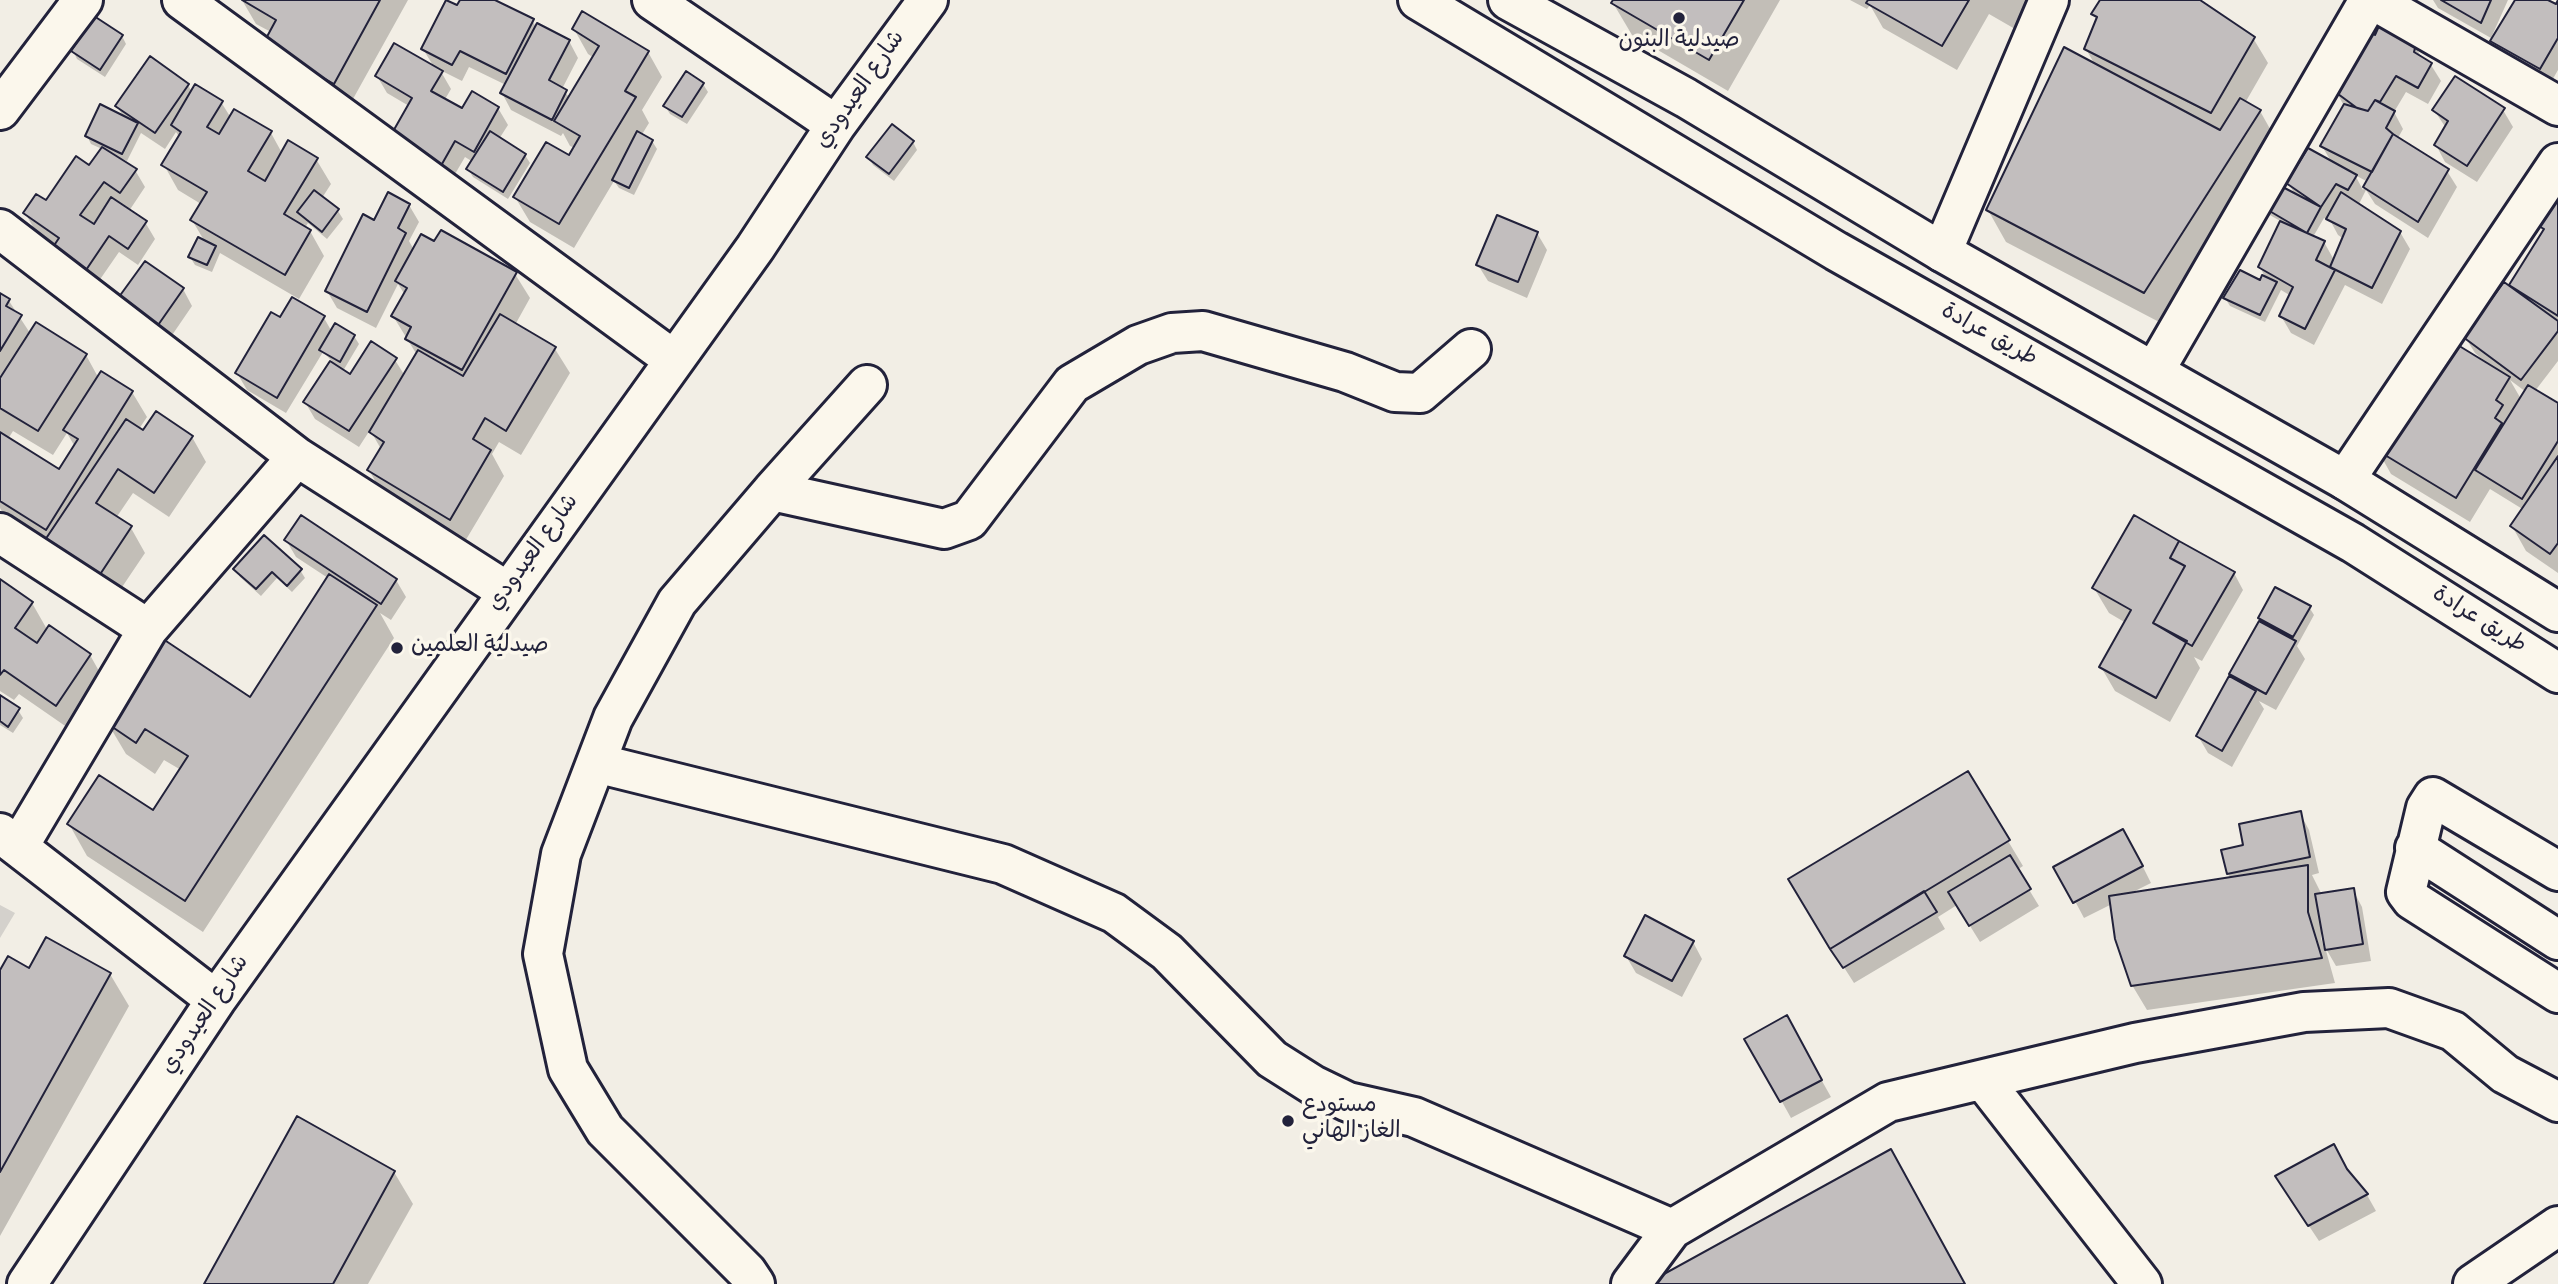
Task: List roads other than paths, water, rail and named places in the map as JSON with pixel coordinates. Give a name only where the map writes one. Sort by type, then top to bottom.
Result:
[{"type":"street","points":[[0,110],[83,0]]},
{"type":"street","points":[[182,0],[674,359]]},
{"type":"street","points":[[652,0],[836,125]]},
{"type":"street","name":"شارع العيدودي","points":[[27,1284],[216,1000],[755,248],[836,125],[928,0]]},
{"type":"street","name":"طريق عرادة","points":[[1418,0],[1836,251],[2353,543],[2558,673]]},
{"type":"street","points":[[1508,0],[1686,98],[1942,252],[2345,480],[2557,610]]},
{"type":"street","points":[[1942,252],[2049,0]]},
{"type":"street","points":[[2154,370],[2371,0],[2558,106]]},
{"type":"street","points":[[2345,480],[2558,163]]},
{"type":"street","points":[[0,229],[297,457],[508,592]]},
{"type":"street","points":[[772,491],[944,529],[969,520],[1072,384],[1138,345],[1172,333],[1203,331],[1345,372],[1395,392],[1420,393],[1471,349]]},
{"type":"street","points":[[755,1284],[747,1272],[605,1130],[568,1069],[543,954],[561,854],[614,718],[677,602],[867,385]]},
{"type":"street","points":[[216,1000],[9,839],[148,629],[297,457]]},
{"type":"street","points":[[0,533],[148,629]]},
{"type":"street","points":[[596,763],[1003,864],[1114,913],[1167,952],[1272,1059],[1313,1086],[1348,1102],[1414,1117],[1672,1229]]},
{"type":"street","points":[[2558,871],[2433,797],[2426,808],[2406,892],[2412,900],[2558,993]]},
{"type":"street","points":[[2415,848],[2558,940]]},
{"type":"street","points":[[1631,1284],[1672,1229],[1888,1102],[2135,1043],[2304,1012],[2389,1008],[2453,1031],[2505,1074],[2558,1102]]},
{"type":"street","points":[[1983,1080],[2142,1284]]},
{"type":"street","points":[[2473,1284],[2558,1226]]},
{"type":"place","name":"صيدلية البنون","points":[[1679,18]]},
{"type":"place","name":"صيدلية العلمين","points":[[397,648]]},
{"type":"place","name":"مستودع الغاز الهاني","points":[[1288,1121]]}]
